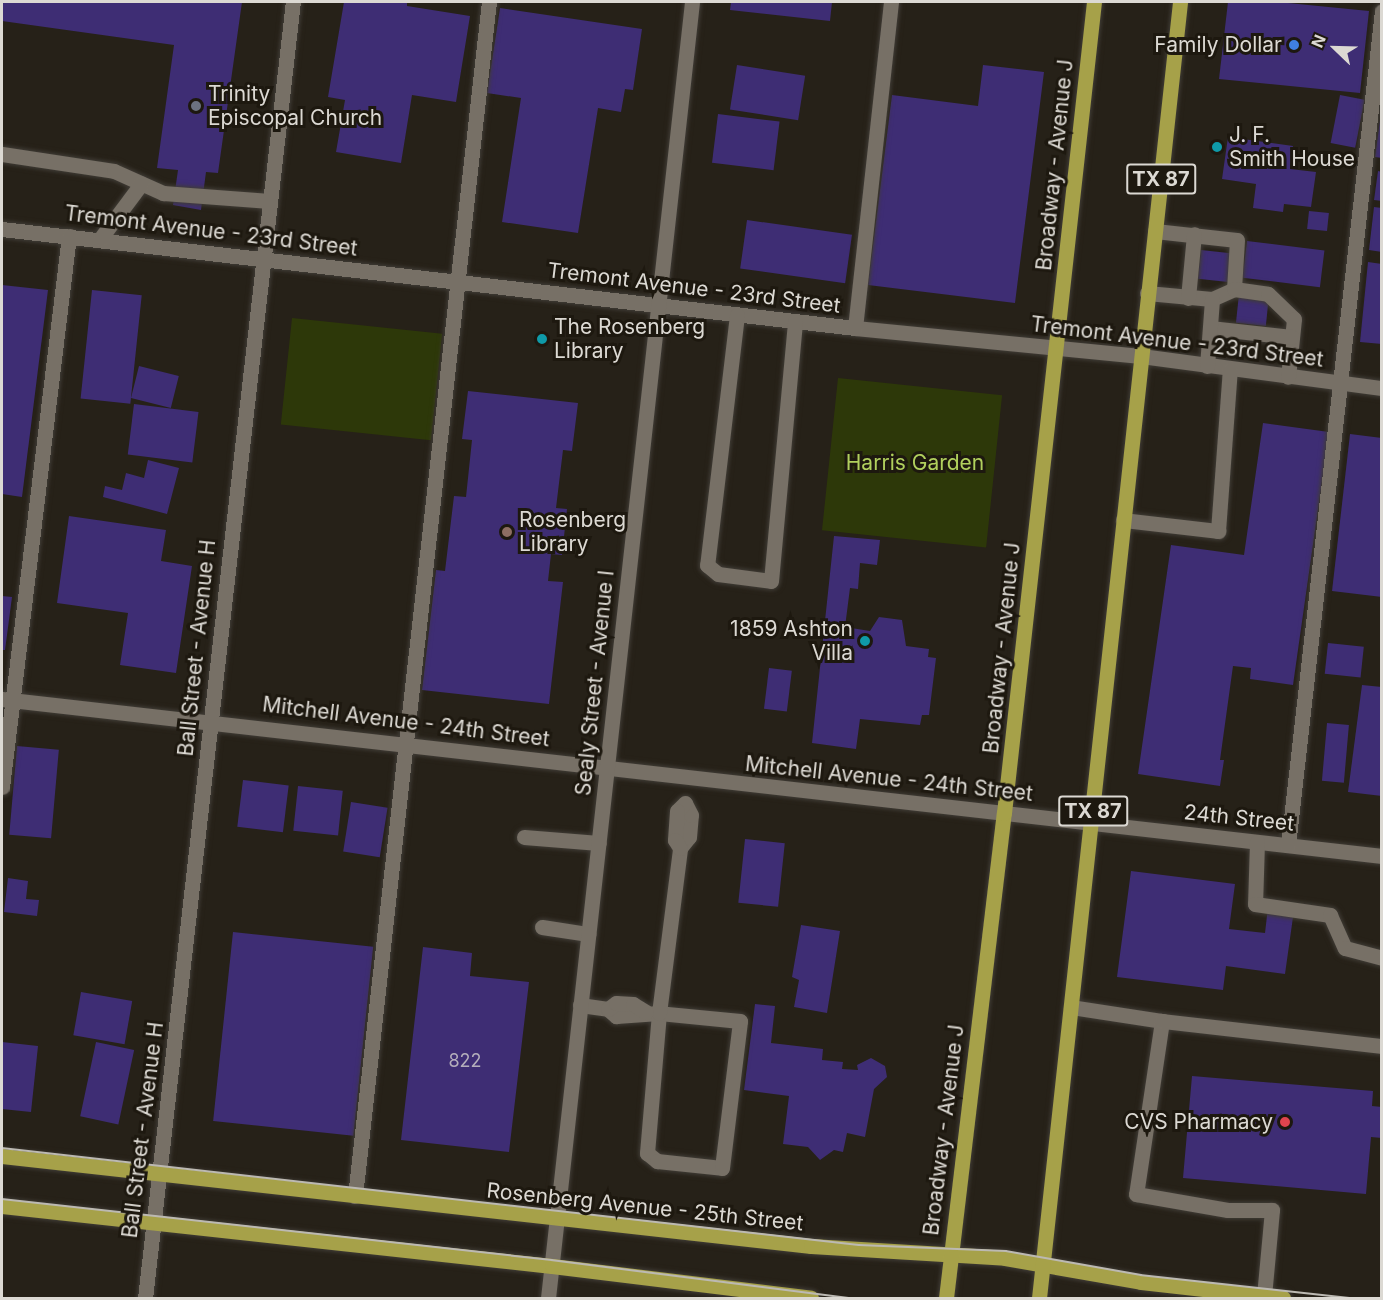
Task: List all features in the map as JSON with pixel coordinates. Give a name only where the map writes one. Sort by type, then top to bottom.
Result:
[{"type":"main road","name":"Broadway - Avenue J","points":[[945,1299],[1004,813],[1094,2]]},
{"type":"main road","name":"TX 87","points":[[1039,1299],[1180,2]]},
{"type":"main road","name":"Rosenberg Avenue - 25th Street","points":[[2,1156],[811,1246],[951,1253],[1283,1299]]},
{"type":"main road","points":[[2,1206],[552,1266],[746,1294],[811,1299]]},
{"type":"street","name":"Ball Street - Avenue H","points":[[145,1299],[293,2]]},
{"type":"street","points":[[355,1196],[489,2]]},
{"type":"street","name":"Sealy Street - Avenue I","points":[[548,1299],[692,2]]},
{"type":"street","points":[[855,328],[891,2]]},
{"type":"street","points":[[1288,845],[1382,11]]},
{"type":"street","points":[[2,154],[114,171],[164,194],[270,201]]},
{"type":"street","points":[[100,239],[141,184]]},
{"type":"street","name":"Tremont Avenue - 23rd Street","points":[[2,229],[458,280],[737,315],[1141,356],[1382,388]]},
{"type":"street","points":[[1155,231],[1237,240],[1234,289]]},
{"type":"street","points":[[1188,298],[1194,234]]},
{"type":"street","points":[[2,787],[6,700],[69,236]]},
{"type":"street","points":[[1147,292],[1212,299],[1234,289],[1268,294],[1276,299],[1294,319],[1288,377]]},
{"type":"street","points":[[1207,366],[1212,299]]},
{"type":"street","points":[[737,315],[707,565],[718,574],[771,580],[795,321]]},
{"type":"street","points":[[1210,328],[1292,337]]},
{"type":"street","points":[[1123,520],[1218,531],[1230,369]]},
{"type":"street","name":"Mitchell Avenue - 24th Street","points":[[6,700],[210,720],[1091,823]]},
{"type":"street","points":[[580,1005],[608,1009],[616,1003],[633,1004],[653,1013],[740,1021],[722,1168],[657,1161],[647,1153],[653,1013],[680,848],[689,837],[691,815],[685,802],[687,777]]},
{"type":"street","name":"24th Street","points":[[1091,823],[1382,856]]},
{"type":"street","points":[[524,837],[599,843]]},
{"type":"street","points":[[1257,842],[1255,904],[1330,915],[1345,948],[1382,958]]},
{"type":"street","points":[[542,927],[588,934]]},
{"type":"street","points":[[1071,1007],[1162,1021],[1382,1047]]},
{"type":"street","points":[[1162,1021],[1136,1194],[1228,1210],[1272,1210],[1264,1297]]},
{"type":"green space","points":[[292,318],[442,334],[431,440],[281,424]]},
{"type":"green space","name":"Harris Garden","points":[[838,378],[1002,395],[986,547],[822,530]]},
{"type":"building","name":"Trinity Episcopal Church","points":[[2,2],[242,2],[218,173],[206,172],[201,210],[173,205],[178,170],[157,168],[174,45],[2,21]]},
{"type":"building","points":[[344,2],[407,2],[407,6],[470,16],[456,102],[412,95],[401,163],[336,152],[345,100],[328,97]]},
{"type":"building","points":[[731,2],[832,2],[830,21],[730,10]]},
{"type":"building","name":"Family Dollar","points":[[1228,2],[1278,2],[1369,11],[1360,93],[1219,79]]},
{"type":"building","points":[[500,8],[642,29],[633,90],[625,89],[621,112],[598,108],[578,233],[502,222],[521,98],[487,93]]},
{"type":"building","points":[[737,65],[805,76],[798,120],[730,109]]},
{"type":"building","points":[[983,65],[1044,72],[1015,303],[868,285],[892,95],[978,106]]},
{"type":"building","points":[[1340,95],[1365,100],[1355,148],[1331,143]]},
{"type":"building","points":[[718,114],[780,122],[774,170],[712,163]]},
{"type":"building","points":[[1380,120],[1382,120],[1382,158],[1375,157]]},
{"type":"building","points":[[1228,137],[1293,146],[1290,169],[1316,172],[1311,207],[1284,204],[1283,212],[1253,208],[1256,184],[1222,179]]},
{"type":"building","points":[[1378,171],[1382,172],[1382,201],[1374,200]]},
{"type":"building","points":[[1374,207],[1382,208],[1382,252],[1369,250]]},
{"type":"building","points":[[1309,211],[1329,213],[1327,231],[1307,229]]},
{"type":"building","points":[[747,220],[852,235],[845,283],[740,269]]},
{"type":"building","points":[[1247,241],[1324,251],[1320,287],[1242,278]]},
{"type":"building","points":[[1201,250],[1231,253],[1228,282],[1198,279]]},
{"type":"building","points":[[1368,262],[1382,264],[1382,344],[1360,342]]},
{"type":"building","points":[[2,285],[48,290],[22,497],[2,494]]},
{"type":"building","points":[[92,290],[142,295],[130,404],[81,398]]},
{"type":"building","points":[[1239,294],[1269,297],[1266,326],[1236,323]]},
{"type":"building","points":[[139,366],[179,376],[171,408],[131,398]]},
{"type":"building","name":"Rosenberg Library","points":[[468,391],[578,403],[572,451],[563,450],[556,508],[567,509],[562,555],[551,554],[548,581],[563,582],[549,704],[422,690],[436,570],[445,571],[454,496],[466,497],[472,440],[462,439]]},
{"type":"building","points":[[134,404],[199,412],[192,463],[128,455]]},
{"type":"building","points":[[1263,423],[1329,432],[1293,685],[1250,679],[1251,668],[1233,666],[1220,760],[1224,760],[1220,786],[1138,774],[1171,545],[1244,555]]},
{"type":"building","points":[[1350,434],[1382,438],[1382,597],[1332,591]]},
{"type":"building","points":[[148,460],[179,468],[167,514],[103,497],[105,486],[122,490],[126,473],[144,478]]},
{"type":"building","points":[[69,516],[166,530],[161,561],[192,566],[176,673],[120,665],[128,613],[57,603]]},
{"type":"building","name":"1859 Ashton Villa","points":[[834,536],[880,540],[877,565],[860,563],[858,589],[850,588],[845,627],[870,631],[879,617],[902,620],[906,646],[929,649],[928,657],[936,658],[929,715],[922,715],[920,725],[860,719],[856,749],[812,743]]},
{"type":"building","points":[[2,596],[12,597],[5,650],[2,650]]},
{"type":"building","points":[[1328,643],[1364,647],[1361,678],[1325,674]]},
{"type":"building","points":[[769,668],[792,671],[787,711],[764,709]]},
{"type":"building","points":[[1362,685],[1382,687],[1382,796],[1348,792]]},
{"type":"building","points":[[1327,723],[1349,725],[1344,783],[1322,781]]},
{"type":"building","points":[[17,746],[59,750],[51,838],[9,835]]},
{"type":"building","points":[[243,780],[289,786],[283,832],[237,827]]},
{"type":"building","points":[[298,786],[343,791],[338,835],[293,831]]},
{"type":"building","points":[[351,802],[388,808],[380,857],[343,851]]},
{"type":"building","points":[[745,839],[785,843],[778,907],[738,903]]},
{"type":"building","points":[[1131,871],[1235,884],[1229,929],[1265,933],[1268,907],[1294,910],[1285,974],[1226,966],[1223,990],[1117,977]]},
{"type":"building","points":[[8,878],[28,881],[26,899],[39,900],[37,916],[4,912]]},
{"type":"building","points":[[801,925],[840,931],[827,1013],[794,1007],[799,980],[792,977]]},
{"type":"building","points":[[233,932],[373,947],[353,1136],[213,1121]]},
{"type":"building","points":[[423,947],[472,953],[470,976],[529,982],[509,1152],[401,1140]]},
{"type":"building","points":[[81,992],[132,1001],[125,1044],[73,1035]]},
{"type":"building","points":[[755,1004],[775,1006],[771,1043],[823,1049],[822,1060],[843,1062],[842,1069],[858,1070],[857,1065],[871,1058],[885,1066],[887,1077],[874,1089],[865,1137],[847,1133],[843,1152],[834,1150],[820,1160],[808,1147],[783,1144],[789,1096],[744,1090]]},
{"type":"building","points":[[2,1042],[38,1046],[31,1112],[2,1109]]},
{"type":"building","points":[[96,1042],[134,1050],[118,1124],[80,1116]]},
{"type":"building","name":"CVS Pharmacy","points":[[1192,1076],[1373,1091],[1372,1106],[1382,1107],[1382,1138],[1371,1137],[1366,1194],[1183,1178]]},
{"type":"tram line","points":[[2,1148],[859,1245],[1006,1251],[1141,1275],[1351,1298]]},
{"type":"tram line","points":[[2,1199],[552,1260],[850,1298]]},
{"type":"place","name":"Family Dollar","points":[[1294,45]]},
{"type":"place","name":"Trinity Episcopal Church","points":[[196,106]]},
{"type":"place","name":"J. F. Smith House","points":[[1217,147]]},
{"type":"place","name":"The Rosenberg Library","points":[[542,339]]},
{"type":"place","name":"Rosenberg Library","points":[[507,532]]},
{"type":"place","name":"1859 Ashton Villa","points":[[865,641]]},
{"type":"place","name":"CVS Pharmacy","points":[[1285,1122]]}]
